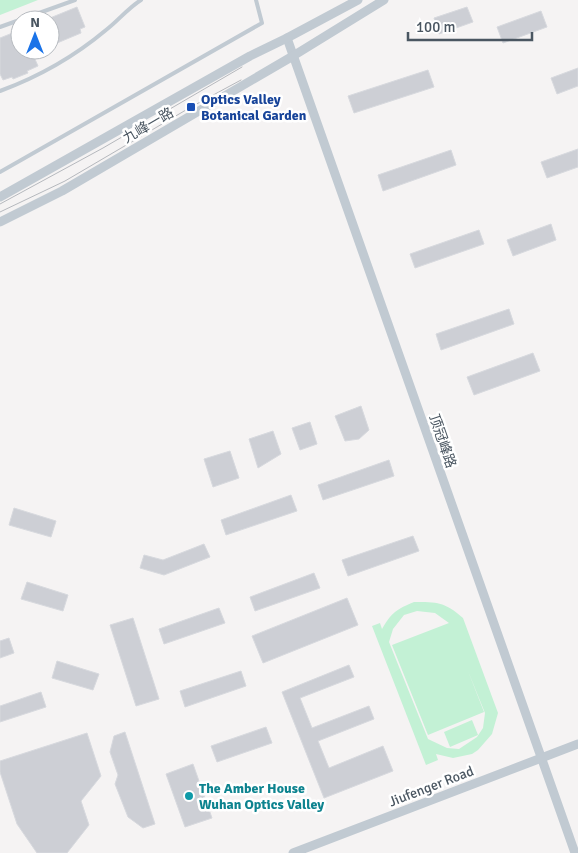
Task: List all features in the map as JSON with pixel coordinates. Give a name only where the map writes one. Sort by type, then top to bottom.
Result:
[{"type":"street","name":"九峰一路","points":[[0,197],[250,56],[358,0]]},
{"type":"street","name":"九峰一路","points":[[0,222],[62,191],[293,56],[384,0]]},
{"type":"street","name":"顶冠峰路","points":[[286,38],[575,853]]},
{"type":"street","name":"Jiufenger Road","points":[[293,853],[578,744]]},
{"type":"lane","points":[[0,27],[74,0]]},
{"type":"lane","points":[[0,91],[20,84],[68,58],[106,30],[141,0]]},
{"type":"lane","points":[[1,170],[262,23],[256,0]]},
{"type":"green space","points":[[0,0],[38,0],[10,10],[0,15]]},
{"type":"green space","points":[[414,602],[440,604],[463,618],[498,713],[492,734],[478,750],[472,754],[453,758],[436,754],[438,760],[426,765],[372,626],[380,623],[382,629],[399,609]],"holes":[[[417,611],[435,613],[449,623],[392,645],[428,735],[484,712],[468,671],[485,713],[483,728],[477,737],[459,749],[447,748],[428,739],[389,642],[393,629],[404,615]]]},
{"type":"green space","points":[[472,720],[478,735],[450,747],[444,732]]},
{"type":"building","points":[[77,7],[85,27],[80,29],[81,33],[60,42],[60,14]]},
{"type":"building","points":[[467,7],[473,22],[439,34],[434,18]]},
{"type":"building","points":[[541,11],[547,27],[503,43],[497,27]]},
{"type":"building","points":[[10,34],[10,60],[35,60],[38,66],[27,71],[28,73],[13,79],[12,77],[3,80],[0,74],[0,38]]},
{"type":"building","points":[[578,68],[578,86],[557,94],[551,78]]},
{"type":"building","points":[[428,70],[434,87],[354,113],[348,96]]},
{"type":"building","points":[[578,149],[578,167],[547,178],[541,162]]},
{"type":"building","points":[[451,150],[456,165],[383,191],[378,175]]},
{"type":"building","points":[[551,224],[556,240],[513,256],[507,240]]},
{"type":"building","points":[[479,230],[484,244],[415,268],[410,254]]},
{"type":"building","points":[[509,309],[514,324],[441,350],[436,334]]},
{"type":"building","points":[[533,353],[540,371],[474,395],[467,377]]},
{"type":"building","points":[[361,406],[369,430],[359,439],[345,441],[335,416]]},
{"type":"building","points":[[310,422],[317,444],[300,450],[292,428]]},
{"type":"building","points":[[273,431],[281,454],[258,468],[249,439]]},
{"type":"building","points":[[230,451],[239,478],[213,487],[204,459]]},
{"type":"building","points":[[389,460],[394,476],[323,500],[318,485]]},
{"type":"building","points":[[291,495],[297,511],[226,535],[221,520]]},
{"type":"building","points":[[14,508],[56,521],[51,537],[9,525]]},
{"type":"building","points":[[413,536],[419,551],[348,576],[342,560]]},
{"type":"building","points":[[204,544],[210,557],[164,575],[140,568],[144,555],[163,560]]},
{"type":"building","points":[[314,573],[320,588],[255,611],[250,597]]},
{"type":"building","points":[[27,582],[68,595],[63,611],[21,599]]},
{"type":"building","points":[[347,598],[358,625],[263,663],[252,636]]},
{"type":"building","points":[[219,608],[225,623],[164,644],[159,629]]},
{"type":"building","points":[[133,618],[159,699],[136,706],[110,625]]},
{"type":"building","points":[[9,638],[14,653],[0,658],[0,641]]},
{"type":"building","points":[[57,661],[99,674],[93,690],[52,678]]},
{"type":"building","points":[[349,665],[354,677],[300,698],[312,728],[369,706],[374,719],[318,741],[329,768],[383,746],[393,771],[324,798],[282,692]]},
{"type":"building","points":[[241,671],[246,686],[185,707],[180,691]]},
{"type":"building","points":[[41,692],[46,707],[0,722],[0,706]]},
{"type":"building","points":[[266,727],[272,743],[217,762],[211,746]]},
{"type":"building","points":[[125,732],[155,824],[143,828],[128,817],[115,784],[118,775],[110,752],[114,736]]},
{"type":"building","points":[[87,733],[101,776],[81,801],[89,825],[67,853],[37,853],[17,824],[0,772],[0,761]]},
{"type":"building","name":"The Amber House Wuhan Optics Valley","points":[[193,764],[212,818],[185,827],[166,774]]},
{"type":"tram line","points":[[0,204],[103,148],[242,67]]},
{"type":"tram line","points":[[0,212],[65,181],[241,80]]},
{"type":"place","name":"Optics Valley Botanical Garden","points":[[191,107]]},
{"type":"place","name":"The Amber House Wuhan Optics Valley","points":[[189,796]]}]
